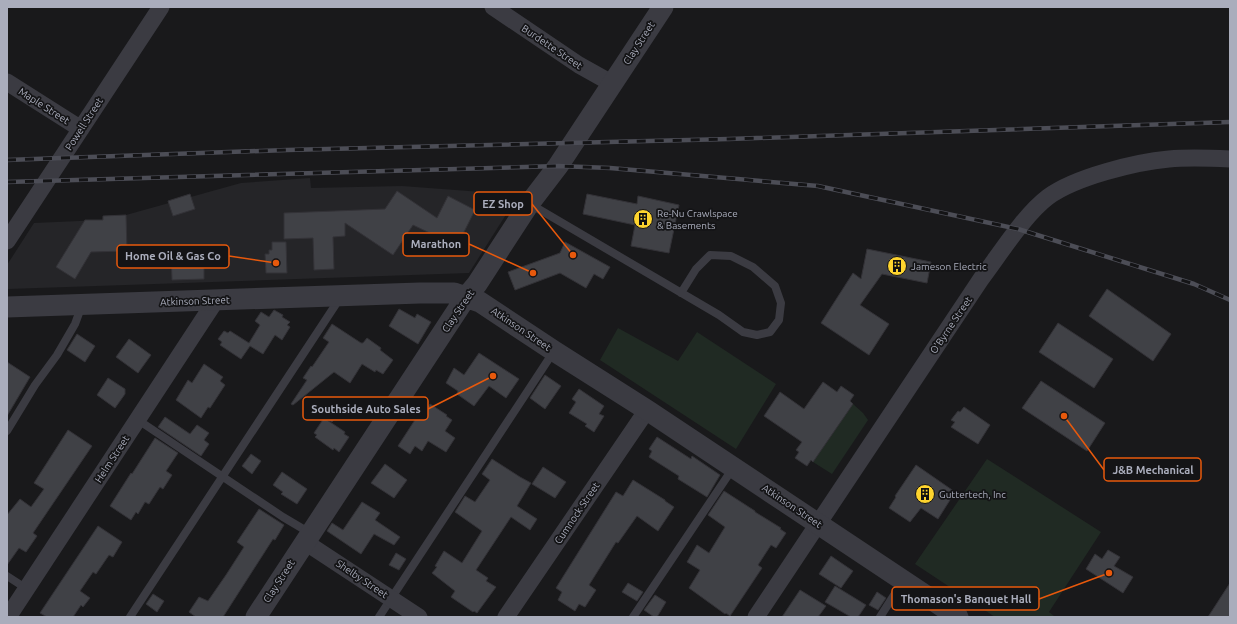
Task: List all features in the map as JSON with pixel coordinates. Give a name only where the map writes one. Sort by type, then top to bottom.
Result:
[{"type":"street","name":"Powell Street","points":[[7,241],[161,7]]},
{"type":"street","name":"Burdette Street","points":[[494,7],[579,66],[612,84]]},
{"type":"street","name":"Clay Street","points":[[256,617],[466,297],[477,284],[529,204],[558,166],[662,7]]},
{"type":"street","name":"Maple Street","points":[[7,82],[81,129]]},
{"type":"street","name":"O'Byrne Street","points":[[756,617],[981,279],[1018,229],[1044,200],[1080,180],[1142,164],[1169,159],[1230,159]]},
{"type":"street","name":"Atkinson Street","points":[[7,307],[454,293],[480,302],[647,410],[958,617]]},
{"type":"street","name":"Helm Street","points":[[8,617],[216,300]]},
{"type":"street","name":"Cumnock Street","points":[[506,617],[647,410]]},
{"type":"street","name":"Shelby Street","points":[[307,538],[419,617]]},
{"type":"lane","points":[[529,204],[681,293],[719,315],[743,332],[758,335],[770,332],[779,320],[781,303],[775,286],[753,267],[731,256],[710,255],[696,269],[681,293]]},
{"type":"lane","points":[[130,617],[342,296]]},
{"type":"lane","points":[[7,431],[35,385],[57,355],[75,324],[83,304]]},
{"type":"lane","points":[[379,617],[554,351]]},
{"type":"lane","points":[[138,420],[282,517],[307,538]]},
{"type":"lane","points":[[633,617],[734,468]]},
{"type":"lane","points":[[7,576],[27,589]]},
{"type":"lane","points":[[880,617],[903,580]]},
{"type":"shaded area","points":[[310,178],[311,188],[402,186],[482,192],[480,195],[507,213],[469,273],[8,289],[7,265],[34,223],[102,220],[103,216],[126,215],[241,183]]},
{"type":"shaded area","points":[[618,328],[678,361],[697,332],[776,384],[736,449],[600,360]]},
{"type":"shaded area","points":[[853,404],[868,420],[832,474],[813,462]]},
{"type":"shaded area","points":[[987,459],[1101,532],[1049,612],[1054,616],[1053,617],[995,617],[915,564]]},
{"type":"building","points":[[397,191],[437,218],[448,196],[475,210],[457,246],[413,225],[393,255],[345,223],[345,236],[333,237],[334,269],[314,270],[313,238],[284,239],[284,213],[385,209]]},
{"type":"building","points":[[190,194],[195,209],[173,216],[168,201]]},
{"type":"building","name":"Re-Nu Crawlspace & Basements","points":[[587,194],[637,204],[638,196],[679,205],[669,253],[631,246],[635,225],[583,214]]},
{"type":"building","points":[[126,215],[127,251],[91,252],[75,279],[56,267],[85,220],[103,220],[103,216]]},
{"type":"building","points":[[272,242],[286,242],[287,273],[266,273],[265,254],[269,254],[269,250],[272,250]]},
{"type":"building","points":[[565,242],[610,267],[603,279],[594,274],[586,288],[560,273],[515,290],[508,272],[560,253]]},
{"type":"building","points":[[867,249],[931,262],[927,283],[882,274],[860,305],[889,324],[869,355],[821,323],[853,273],[861,279]]},
{"type":"building","points":[[204,252],[204,279],[172,280],[171,253]]},
{"type":"building","points":[[1107,289],[1171,334],[1153,361],[1089,316]]},
{"type":"building","points":[[399,309],[415,318],[417,314],[431,322],[418,344],[389,326]]},
{"type":"building","points":[[274,310],[283,315],[282,317],[290,322],[287,325],[290,327],[282,340],[275,335],[263,354],[250,346],[241,359],[220,345],[222,342],[218,339],[224,331],[228,333],[230,331],[249,343],[260,325],[255,321],[261,312],[269,317]]},
{"type":"building","points":[[1058,323],[1113,359],[1094,388],[1039,352]]},
{"type":"building","points":[[332,324],[361,343],[363,343],[367,338],[381,348],[380,350],[393,360],[383,374],[376,370],[375,372],[362,364],[350,383],[334,372],[293,405],[291,404],[307,380],[303,378],[329,342],[323,338]]},
{"type":"building","points":[[77,334],[95,346],[85,362],[67,350]]},
{"type":"building","points":[[129,339],[151,355],[138,373],[116,357]]},
{"type":"building","points":[[479,353],[519,379],[506,398],[489,386],[474,406],[457,394],[458,391],[446,383],[454,368],[464,375]]},
{"type":"building","points":[[7,362],[30,377],[7,416]]},
{"type":"building","points":[[204,364],[223,377],[220,381],[225,385],[210,408],[208,407],[201,418],[176,400],[188,380],[192,383]]},
{"type":"building","points":[[545,375],[561,386],[545,409],[530,398]]},
{"type":"building","points":[[108,378],[125,389],[125,394],[115,408],[97,395]]},
{"type":"building","points":[[1041,381],[1105,423],[1087,451],[1022,408]]},
{"type":"building","points":[[823,382],[837,392],[841,386],[854,395],[850,401],[853,404],[813,462],[811,460],[807,466],[795,458],[799,452],[796,450],[802,442],[764,416],[780,392],[804,409]]},
{"type":"building","points":[[579,389],[604,406],[599,414],[604,416],[594,432],[585,426],[587,424],[569,413],[576,402],[572,399]]},
{"type":"building","points":[[326,400],[341,409],[332,422],[318,413]]},
{"type":"building","points":[[426,403],[447,415],[446,416],[452,420],[445,431],[455,438],[446,452],[428,441],[422,451],[415,446],[410,454],[398,446]]},
{"type":"building","points":[[964,407],[990,425],[978,444],[951,427],[955,422],[951,420],[958,411],[960,412]]},
{"type":"building","points":[[165,417],[190,434],[197,425],[209,433],[204,440],[209,444],[201,456],[158,427]]},
{"type":"building","points":[[324,418],[345,432],[344,434],[349,437],[339,452],[334,448],[333,450],[315,437],[317,435],[314,433]]},
{"type":"building","points":[[68,430],[92,446],[33,533],[37,536],[26,552],[19,548],[7,565],[7,515],[20,499],[31,507],[44,489],[34,483]]},
{"type":"building","points":[[657,437],[691,459],[692,456],[720,475],[707,497],[678,479],[679,476],[649,457],[652,451],[649,449]]},
{"type":"building","points":[[155,438],[178,453],[166,471],[172,475],[163,489],[160,487],[149,504],[145,502],[138,514],[136,512],[131,520],[110,506]]},
{"type":"building","points":[[251,454],[261,461],[252,474],[242,466]]},
{"type":"building","points":[[492,459],[531,483],[517,506],[537,519],[530,530],[511,517],[476,570],[488,578],[486,581],[496,587],[477,613],[474,611],[473,612],[451,597],[455,591],[432,573],[437,567],[435,566],[444,551],[462,563],[482,531],[455,512],[465,496],[475,502],[490,480],[482,474]]},
{"type":"building","points":[[385,464],[407,480],[394,498],[371,483]]},
{"type":"building","name":"Guttertech, Inc","points":[[916,465],[955,492],[938,519],[921,508],[910,522],[889,508],[896,497],[895,496]]},
{"type":"building","points":[[543,467],[566,482],[555,498],[532,484]]},
{"type":"building","points":[[282,472],[307,489],[297,504],[281,494],[283,492],[273,485]]},
{"type":"building","points":[[633,480],[674,507],[658,531],[637,516],[618,543],[616,542],[589,585],[596,590],[585,607],[579,604],[575,611],[558,600],[562,592],[556,588],[616,492],[623,496]]},
{"type":"building","points":[[724,491],[781,528],[780,529],[786,533],[776,548],[771,545],[758,565],[762,568],[730,616],[689,588],[700,570],[687,562],[697,545],[709,553],[725,527],[708,515]]},
{"type":"building","points":[[362,502],[380,513],[375,520],[400,537],[394,545],[374,534],[361,554],[327,531],[332,523],[343,530]]},
{"type":"building","points":[[259,509],[284,525],[275,540],[273,539],[223,617],[196,617],[189,612],[199,597],[208,601],[226,575],[244,547],[237,542]]},
{"type":"building","points":[[98,526],[122,542],[113,557],[109,555],[96,574],[93,572],[80,591],[90,598],[83,607],[81,605],[73,617],[47,617],[40,613]]},
{"type":"building","points":[[1108,550],[1120,557],[1114,566],[1133,577],[1123,593],[1086,569],[1095,554],[1102,559]]},
{"type":"building","points":[[396,553],[406,559],[399,570],[389,565]]},
{"type":"building","points":[[831,556],[853,571],[841,588],[819,574]]},
{"type":"building","points":[[628,583],[643,592],[637,601],[622,592]]},
{"type":"building","points":[[1230,583],[1230,617],[1208,617]]},
{"type":"building","points":[[835,586],[866,605],[858,617],[851,617],[825,602]]},
{"type":"building","points":[[800,590],[826,606],[818,617],[782,617]]},
{"type":"building","points":[[877,592],[886,598],[878,610],[869,605]]},
{"type":"building","points":[[153,594],[164,601],[157,612],[146,604]]},
{"type":"building","points":[[655,595],[666,602],[657,617],[654,617],[644,610]]},
{"type":"railway","points":[[7,160],[287,150],[729,139],[1230,122]]},
{"type":"railway","points":[[7,182],[558,166],[610,168],[818,186],[1018,229],[1194,284],[1230,300]]},
{"type":"place","name":"Re-Nu Crawlspace & Basements","points":[[643,219]]},
{"type":"place","name":"EZ Shop","points":[[573,255]]},
{"type":"place","name":"Home Oil & Gas Co","points":[[276,263]]},
{"type":"place","name":"Jameson Electric","points":[[897,266]]},
{"type":"place","name":"Marathon","points":[[533,273]]},
{"type":"place","name":"Southside Auto Sales","points":[[493,376]]},
{"type":"place","name":"J&B Mechanical","points":[[1064,416]]},
{"type":"place","name":"Guttertech, Inc","points":[[925,494]]},
{"type":"place","name":"Thomason's Banquet Hall","points":[[1109,573]]}]
